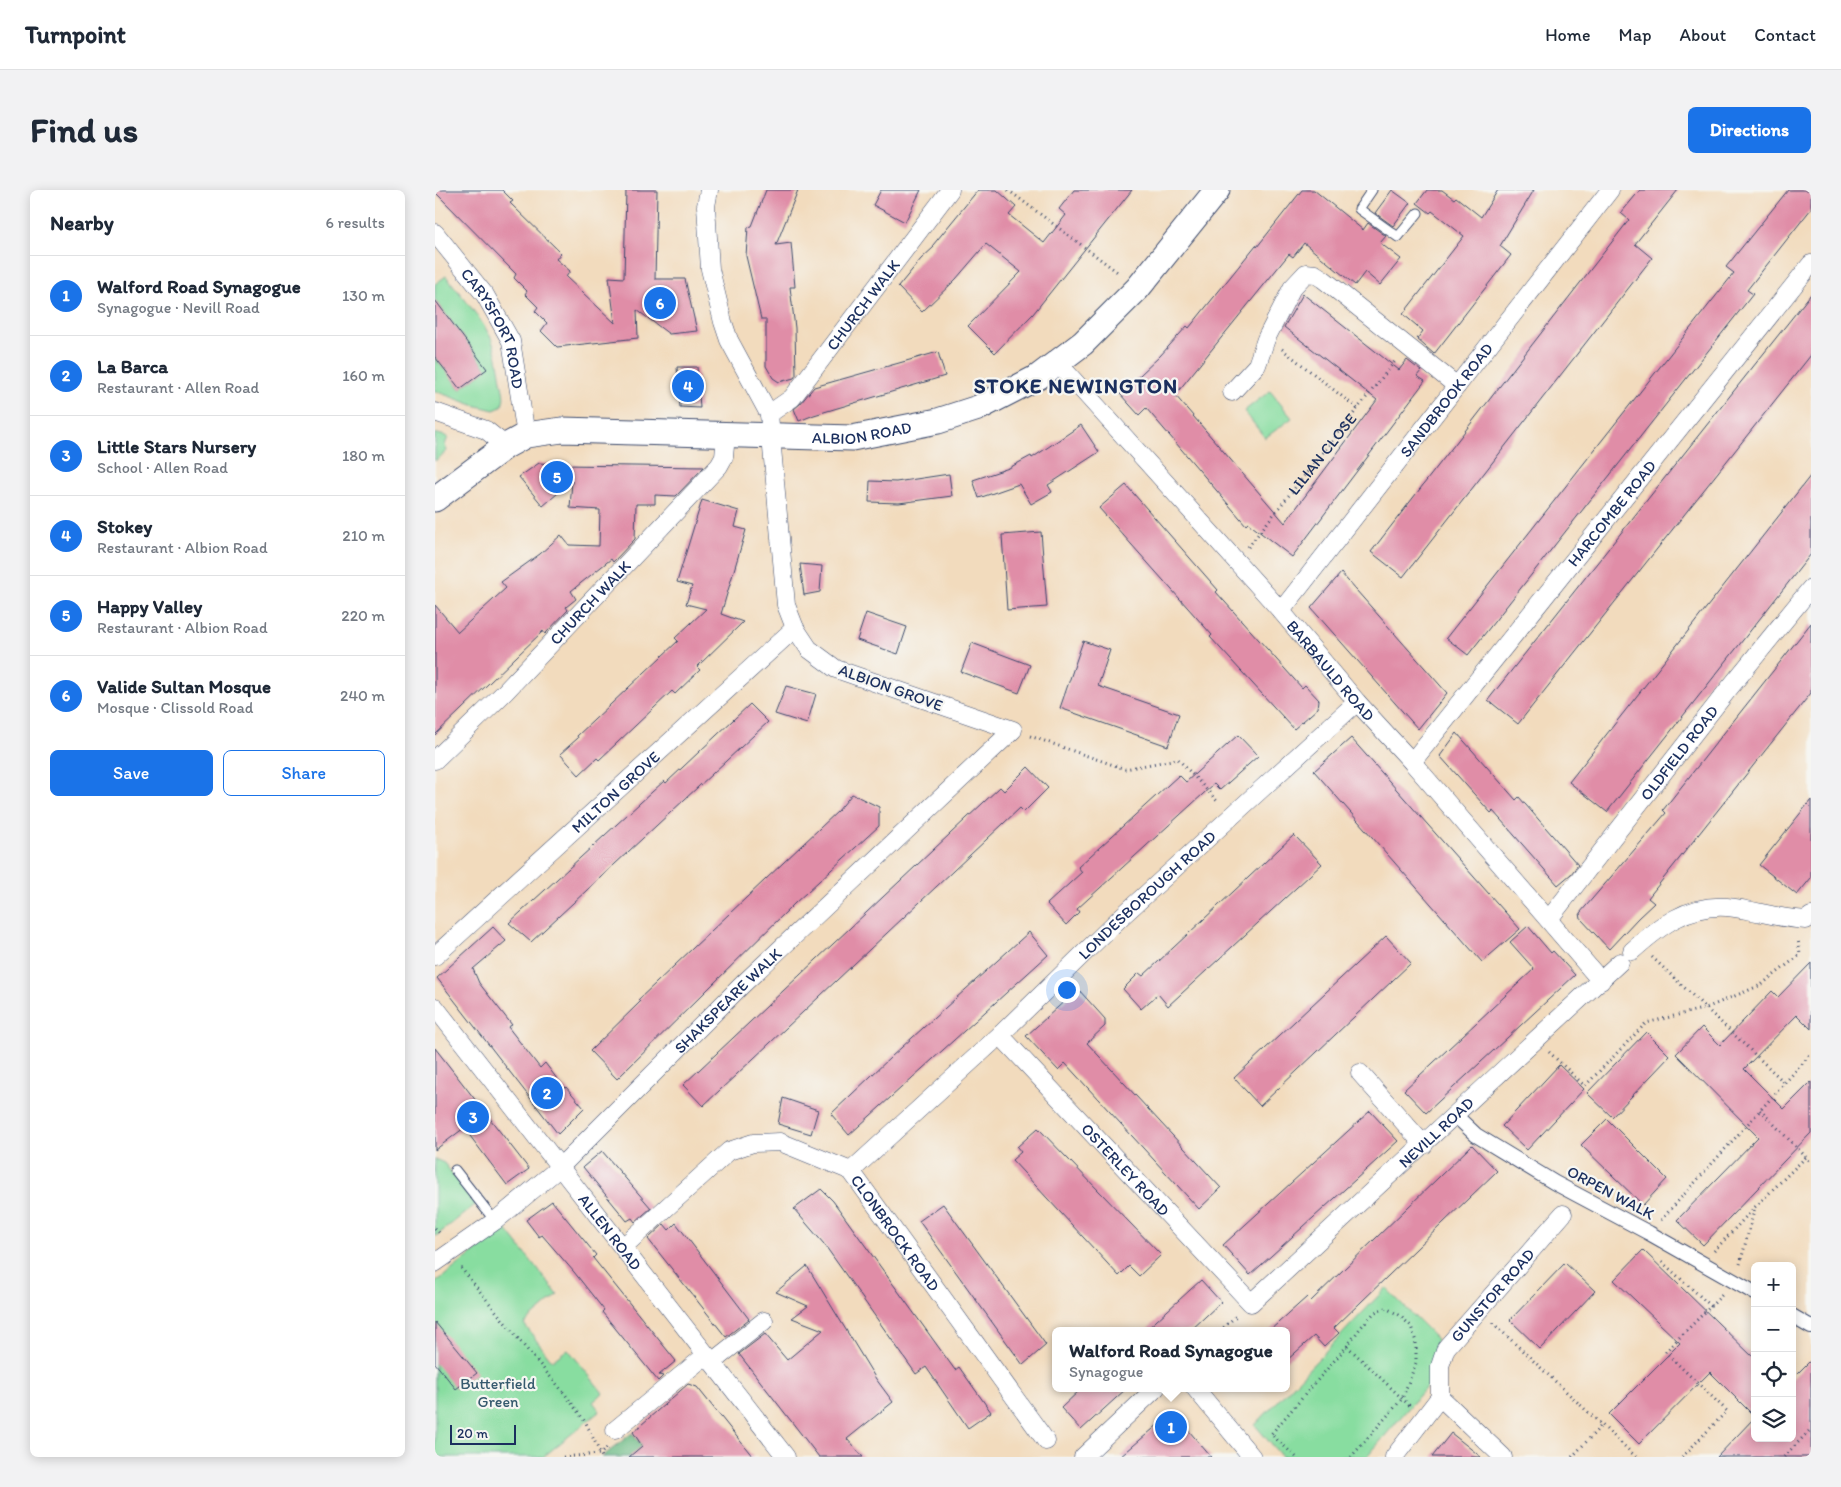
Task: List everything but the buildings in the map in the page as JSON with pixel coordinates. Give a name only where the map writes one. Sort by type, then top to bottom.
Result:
[{"type":"main road","name":"ALBION ROAD","points":[[435,499],[516,440],[563,430],[726,435],[770,426],[852,438],[938,421],[978,408],[1023,385],[1058,363],[1107,320],[1138,288],[1217,190]]},
{"type":"street","points":[[709,190],[706,206],[710,269],[723,322],[729,340],[770,426]]},
{"type":"street","name":"CHURCH WALK","points":[[770,426],[951,190]]},
{"type":"street","name":"SANDBROOK ROAD","points":[[1281,611],[1610,190]]},
{"type":"street","name":"CARYSFORT ROAD","points":[[435,233],[485,295],[511,341],[516,440]]},
{"type":"street","name":"HARCOMBE ROAD","points":[[1412,762],[1811,264]]},
{"type":"street","points":[[1232,392],[1257,365],[1267,337],[1293,288],[1306,273],[1315,274],[1323,279],[1457,386]]},
{"type":"street","name":"BARBAULD ROAD","points":[[1058,363],[1281,611],[1357,702],[1412,762],[1601,981]]},
{"type":"street","points":[[435,412],[516,440]]},
{"type":"street","name":"ALBION GROVE","points":[[770,426],[786,605],[795,628],[809,649],[836,669],[1013,730]]},
{"type":"street","name":"CHURCH WALK","points":[[435,760],[505,692],[719,466],[724,457],[726,435]]},
{"type":"street","name":"OLDFIELD ROAD","points":[[1549,920],[1727,692],[1811,588]]},
{"type":"street","name":"MILTON GROVE","points":[[435,956],[795,628]]},
{"type":"street","name":"LONDESBOROUGH ROAD","points":[[851,1171],[1000,1035],[1121,918],[1357,702]]},
{"type":"street","name":"SHAKSPEARE WALK","points":[[435,1263],[495,1221],[559,1168],[743,984],[1013,730]]},
{"type":"street","name":"NEVILL ROAD","points":[[1251,1303],[1630,953],[1667,922],[1688,912],[1709,907],[1729,907],[1804,918]]},
{"type":"street","name":"ALLEN ROAD","points":[[435,1006],[559,1168],[623,1247],[786,1457]]},
{"type":"street","name":"OSTERLEY ROAD","points":[[1000,1035],[1251,1303]]},
{"type":"street","points":[[1360,1073],[1424,1145]]},
{"type":"street","name":"ORPEN WALK","points":[[1455,1115],[1476,1135],[1547,1178],[1751,1291]]},
{"type":"street","name":"CLONBROCK ROAD","points":[[623,1247],[729,1150],[753,1143],[780,1142],[851,1171],[1046,1440]]},
{"type":"street","name":"GUNSTOR ROAD","points":[[1440,1397],[1440,1366],[1446,1348],[1563,1214]]},
{"type":"street","points":[[1796,1318],[1811,1327]]},
{"type":"street","points":[[615,1430],[709,1358],[764,1320]]},
{"type":"street","points":[[1083,1457],[1152,1392]]},
{"type":"street","points":[[1198,1392],[1252,1457]]},
{"type":"street","points":[[1394,1457],[1440,1397],[1503,1457]]},
{"type":"lane","points":[[1372,190],[1359,209],[1398,237],[1418,213]]},
{"type":"lane","points":[[455,1170],[495,1221]]},
{"type":"path","points":[[1008,190],[1138,288]]},
{"type":"path","points":[[1267,337],[1358,409]]},
{"type":"path","name":"LILIAN CLOSE","points":[[1236,561],[1408,346]]},
{"type":"path","points":[[1013,730],[1125,769],[1178,759],[1232,817]]},
{"type":"path","points":[[1536,1040],[1585,1086],[1646,1023],[1706,1008],[1761,985],[1799,955],[1804,918]]},
{"type":"path","points":[[1630,953],[1706,1008],[1785,1083]]},
{"type":"path","points":[[1649,1233],[1811,1054]]},
{"type":"path","points":[[1761,1110],[1811,1162]]},
{"type":"path","points":[[1703,1264],[1755,1207],[1806,1157]]},
{"type":"path","points":[[1735,1281],[1755,1207]]},
{"type":"path","points":[[453,1249],[459,1264],[468,1276],[523,1346],[565,1394],[586,1423],[601,1455]]},
{"type":"path","points":[[1682,1457],[1727,1411],[1665,1352],[1711,1306]]},
{"type":"path","points":[[1296,1457],[1271,1434],[1347,1346],[1361,1326],[1375,1312],[1386,1308],[1399,1315],[1411,1326],[1415,1342],[1416,1363],[1403,1399],[1351,1457]]},
{"type":"path","points":[[1479,1312],[1496,1325],[1636,1457]]},
{"type":"path","points":[[1347,1346],[1423,1419]]},
{"type":"path","points":[[1572,1457],[1602,1425]]},
{"type":"path","points":[[1784,1457],[1811,1429]]},
{"type":"path","points":[[563,1457],[601,1455],[617,1440],[615,1430]]},
{"type":"green space","points":[[446,276],[475,312],[490,336],[496,352],[504,398],[501,407],[494,410],[473,405],[435,391],[435,357],[460,389],[487,369],[435,300],[435,284]]},
{"type":"green space","points":[[1270,391],[1292,418],[1265,438],[1244,411]]},
{"type":"green space","points":[[435,433],[448,437],[445,445],[447,451],[435,461]]},
{"type":"green space","points":[[435,1159],[444,1163],[476,1204],[435,1237]]},
{"type":"green space","name":"Butterfield Green","points":[[505,1228],[558,1295],[524,1324],[552,1361],[568,1349],[603,1393],[593,1402],[600,1411],[543,1457],[437,1457],[435,1454],[435,1283]]},
{"type":"green space","points":[[1386,1288],[1437,1339],[1428,1385],[1367,1457],[1282,1457],[1255,1425],[1287,1392],[1290,1392],[1290,1388]]},
{"type":"green space","points":[[632,1433],[642,1446],[631,1457],[602,1457]]},
{"type":"place","name":"Valide Sultan Mosque","points":[[660,303]]},
{"type":"place","name":"Stokey","points":[[688,386]]},
{"type":"place","name":"Happy Valley","points":[[557,477]]},
{"type":"place","name":"La Barca","points":[[547,1093]]},
{"type":"place","name":"Little Stars Nursery","points":[[473,1117]]},
{"type":"place","name":"Walford Road Synagogue","points":[[1171,1427]]},
{"type":"district","name":"STOKE NEWINGTON","points":[[1076,386]]}]
